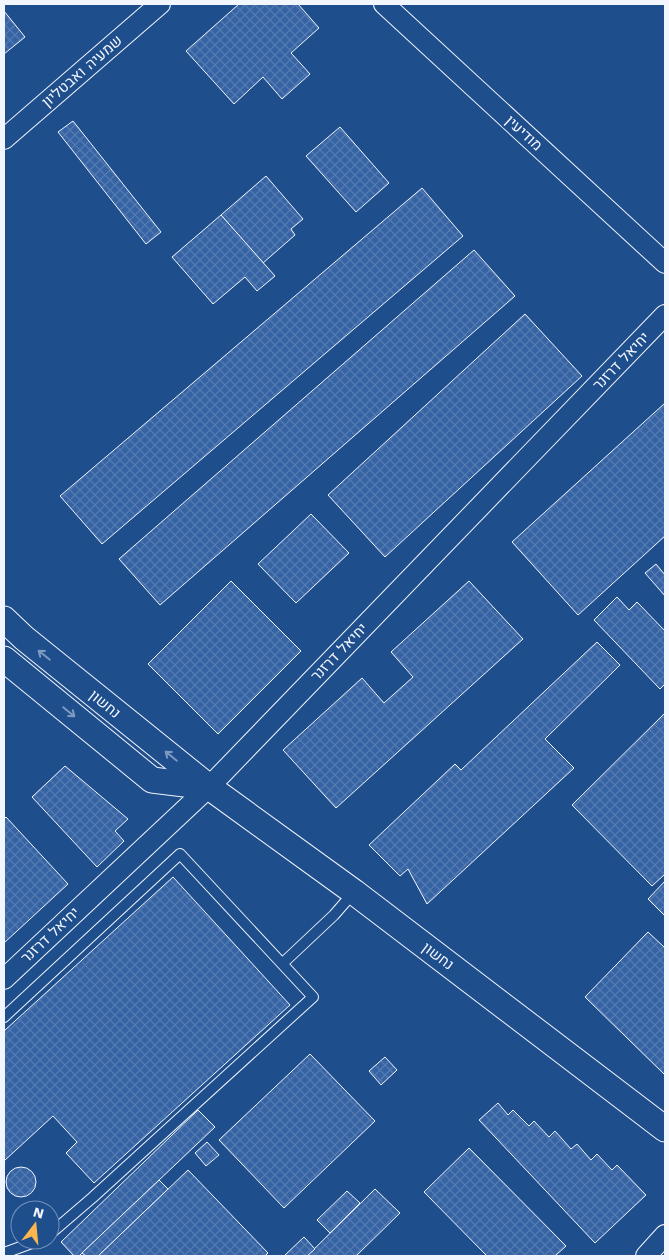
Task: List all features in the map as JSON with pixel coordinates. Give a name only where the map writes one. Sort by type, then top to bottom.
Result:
[{"type":"street","name":"שמעיה ואבטליון","points":[[4,139],[160,4]]},
{"type":"street","name":"מודיעין","points":[[384,4],[665,263]]},
{"type":"street","name":"יחיאל דרזנר","points":[[4,979],[209,787],[665,315]]},
{"type":"street","name":"נחשון","points":[[4,619],[12,650],[152,780],[209,787],[354,892],[665,1129]]},
{"type":"street","points":[[646,1256],[665,1235]]},
{"type":"lane","points":[[4,1017],[180,854],[313,997],[60,1225]]},
{"type":"lane","points":[[283,964],[334,915],[354,892]]},
{"type":"building","points":[[239,4],[298,4],[319,28],[291,53],[310,74],[282,99],[263,77],[234,104],[186,51]]},
{"type":"building","points":[[4,11],[25,37],[4,54]]},
{"type":"building","points":[[73,121],[161,232],[146,244],[58,132]]},
{"type":"building","points":[[340,127],[389,183],[356,212],[306,156]]},
{"type":"building","points":[[266,176],[303,219],[291,229],[295,235],[263,263],[221,215]]},
{"type":"building","points":[[422,188],[463,236],[102,544],[60,496]]},
{"type":"building","points":[[221,215],[275,276],[257,291],[245,277],[213,304],[172,257]]},
{"type":"building","points":[[474,250],[515,296],[160,605],[119,559]]},
{"type":"building","points":[[525,314],[582,376],[385,557],[328,495]]},
{"type":"building","points":[[665,403],[665,536],[578,615],[512,542]]},
{"type":"building","points":[[311,514],[349,553],[296,603],[258,564]]},
{"type":"building","points":[[656,564],[665,575],[665,596],[645,573]]},
{"type":"building","points":[[231,581],[301,651],[218,734],[148,664]]},
{"type":"building","points":[[469,581],[523,639],[336,808],[283,750],[362,678],[384,703],[413,677],[391,652]]},
{"type":"building","points":[[617,597],[629,610],[637,602],[665,631],[665,684],[660,689],[594,620]]},
{"type":"building","points":[[597,642],[620,665],[545,739],[574,768],[427,904],[408,869],[400,876],[369,845],[455,764],[461,770]]},
{"type":"building","points":[[665,713],[665,874],[652,886],[572,805]]},
{"type":"building","points":[[65,766],[128,819],[115,831],[124,841],[97,867],[32,797]]},
{"type":"building","points":[[6,817],[68,884],[4,943],[4,819]]},
{"type":"building","points":[[173,877],[290,1005],[94,1183],[66,1153],[77,1142],[53,1116],[4,1161],[4,1031]]},
{"type":"building","points":[[665,881],[665,916],[648,899]]},
{"type":"building","points":[[648,932],[665,948],[665,1075],[585,997]]},
{"type":"building","points":[[310,1054],[375,1121],[284,1208],[219,1140]]},
{"type":"building","points":[[385,1057],[397,1070],[381,1085],[369,1071]]},
{"type":"building","points":[[498,1103],[508,1115],[513,1110],[529,1126],[534,1121],[549,1137],[555,1131],[571,1149],[577,1144],[591,1160],[597,1154],[612,1170],[617,1165],[646,1195],[595,1243],[479,1120]]},
{"type":"building","points":[[198,1110],[215,1127],[79,1256],[74,1256],[61,1242]]},
{"type":"building","points":[[207,1142],[219,1155],[206,1166],[195,1153]]},
{"type":"building","points":[[469,1148],[566,1246],[555,1256],[487,1256],[424,1192]]},
{"type":"building","points":[[21,1167],[32,1171],[36,1182],[32,1193],[21,1197],[10,1193],[6,1182],[10,1171]]},
{"type":"building","points":[[188,1170],[268,1253],[265,1256],[98,1256]]},
{"type":"building","points":[[159,1180],[168,1189],[98,1256],[86,1256],[82,1253]]},
{"type":"building","points":[[375,1189],[400,1213],[356,1256],[307,1256]]},
{"type":"building","points":[[347,1191],[360,1203],[330,1233],[317,1220]]},
{"type":"building","points":[[304,1237],[315,1249],[307,1256],[284,1256]]}]
